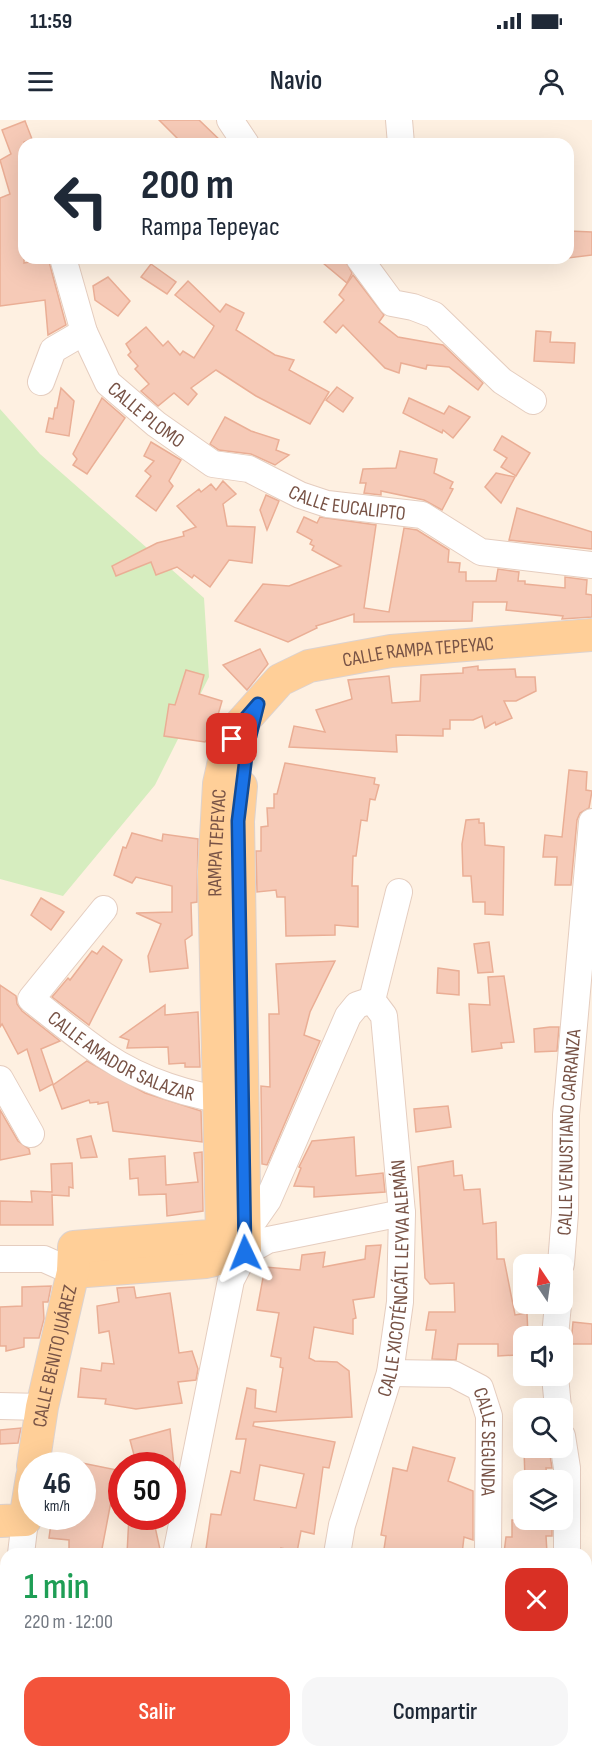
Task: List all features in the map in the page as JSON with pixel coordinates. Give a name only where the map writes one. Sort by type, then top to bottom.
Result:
[{"type":"main road","name":"CALLE RAMPA TEPEYAC","points":[[258,704],[280,680],[309,666],[391,651],[592,635]]},
{"type":"main road","name":"RAMPA TEPEYAC","points":[[239,1250],[231,1101],[238,821],[247,748],[258,704]]},
{"type":"main road","points":[[73,1259],[239,1250]]},
{"type":"main road","name":"CALLE BENITO JUÁREZ","points":[[35,1452],[42,1407],[73,1259]]},
{"type":"street","points":[[230,120],[242,138]]},
{"type":"street","points":[[399,120],[400,138]]},
{"type":"street","name":"CALLE PLOMO","points":[[65,264],[84,332],[108,383],[156,424],[213,464],[249,469],[275,481]]},
{"type":"street","points":[[363,264],[392,303],[413,307],[434,315],[502,381],[533,401]]},
{"type":"street","points":[[41,382],[54,350],[84,332]]},
{"type":"street","name":"CALLE EUCALIPTO","points":[[275,481],[300,495],[327,504],[422,515],[481,552],[592,565]]},
{"type":"street","name":"CALLE VENUSTIANO CARRANZA","points":[[562,1254],[565,1213],[566,1115],[592,822]]},
{"type":"street","points":[[177,1548],[239,1250],[268,1200],[348,1016],[357,1005],[372,1000],[399,892]]},
{"type":"street","name":"CALLE AMADOR SALAZAR","points":[[104,909],[31,999],[105,1056],[156,1082],[231,1101]]},
{"type":"street","name":"CALLE XICOTÉNCÁTL LEYVA ALEMÁN","points":[[338,1548],[342,1525],[390,1373],[400,1302],[402,1213],[384,1016],[372,1000]]},
{"type":"street","points":[[0,1079],[31,1134]]},
{"type":"street","points":[[239,1250],[402,1213]]},
{"type":"street","points":[[0,1258],[73,1259]]},
{"type":"street","name":"CALLE SEGUNDA","points":[[390,1373],[453,1374],[480,1388],[489,1416],[488,1548]]},
{"type":"street","points":[[0,1406],[42,1407]]},
{"type":"street","points":[[565,1458],[567,1548]]},
{"type":"street","points":[[12,1520],[19,1548]]},
{"type":"green space","points":[[0,409],[40,454],[204,598],[209,677],[155,785],[63,896],[0,879]]},
{"type":"building","points":[[159,120],[199,120],[218,138],[177,138]]},
{"type":"building","points":[[25,121],[32,138],[18,138],[18,264],[50,264],[66,325],[48,335],[45,300],[0,306],[0,198],[10,194],[0,160],[11,154],[2,130]]},
{"type":"building","points":[[574,231],[592,232],[592,255],[574,257]]},
{"type":"building","points":[[151,264],[176,282],[167,294],[141,277]]},
{"type":"building","points":[[324,264],[347,264],[352,273],[347,283]]},
{"type":"building","points":[[353,275],[384,315],[379,322],[398,337],[443,345],[483,383],[478,390],[449,367],[427,365],[426,369],[401,363],[399,373],[385,368],[343,325],[336,333],[324,322],[344,300],[339,295]]},
{"type":"building","points":[[108,277],[130,301],[118,316],[95,300],[93,286]]},
{"type":"building","points":[[188,281],[220,312],[226,304],[244,313],[236,330],[275,355],[294,360],[289,370],[329,392],[310,424],[256,396],[216,370],[191,388],[197,394],[188,405],[174,393],[158,406],[141,391],[149,384],[135,369],[138,366],[128,355],[131,352],[126,344],[146,327],[163,346],[168,341],[180,355],[183,351],[194,358],[214,326],[175,295]]},
{"type":"building","points":[[536,331],[551,332],[550,342],[575,343],[574,363],[534,361]]},
{"type":"building","points":[[337,387],[353,398],[343,412],[326,400]]},
{"type":"building","points":[[61,388],[74,401],[69,436],[46,432],[49,418],[53,419],[55,408],[57,408]]},
{"type":"building","points":[[102,398],[125,418],[87,474],[73,465],[77,459],[73,454]]},
{"type":"building","points":[[409,398],[444,414],[449,406],[470,417],[453,438],[443,430],[442,433],[403,413]]},
{"type":"building","points":[[225,417],[251,431],[279,440],[276,450],[289,455],[275,465],[251,454],[219,450],[210,444]]},
{"type":"building","points":[[502,436],[530,453],[516,476],[501,467],[507,458],[494,450]]},
{"type":"building","points":[[151,442],[181,460],[169,481],[173,486],[156,511],[136,496],[151,476],[145,471],[154,461],[144,456]]},
{"type":"building","points":[[400,451],[437,459],[434,473],[453,482],[450,488],[453,489],[442,510],[424,500],[381,491],[381,495],[364,493],[366,483],[360,483],[363,469],[396,468]]},
{"type":"building","points":[[496,473],[515,477],[501,503],[485,487]]},
{"type":"building","points":[[223,481],[236,494],[223,504],[227,526],[255,527],[252,563],[229,560],[210,587],[194,575],[192,578],[177,567],[156,575],[151,562],[116,576],[112,566],[157,543],[184,536],[183,532],[196,527],[177,506],[199,489],[201,492],[211,484],[216,490]]},
{"type":"building","points":[[266,495],[279,501],[267,530],[260,510]]},
{"type":"building","points":[[517,508],[592,532],[592,549],[509,540]]},
{"type":"building","points":[[304,517],[317,523],[320,517],[376,525],[364,608],[389,612],[404,528],[417,530],[449,550],[448,562],[460,563],[459,572],[466,572],[466,581],[496,581],[498,569],[519,572],[518,581],[525,581],[525,584],[565,588],[565,577],[587,580],[586,594],[592,595],[592,617],[562,619],[563,616],[506,610],[507,602],[473,602],[472,621],[354,622],[354,614],[316,626],[317,628],[288,642],[235,621],[263,584],[289,586],[341,566],[312,550],[314,546],[310,544],[312,540],[297,532]]},
{"type":"building","points":[[260,649],[268,664],[247,690],[223,665]]},
{"type":"building","points":[[478,666],[478,670],[515,669],[516,677],[535,677],[536,691],[516,701],[504,701],[512,718],[496,725],[495,722],[485,728],[482,716],[473,720],[450,720],[450,729],[443,729],[443,736],[396,735],[397,752],[289,747],[294,726],[325,732],[316,710],[352,699],[348,680],[389,676],[392,703],[420,701],[421,675],[463,673],[463,668]]},
{"type":"building","points":[[186,670],[204,675],[199,694],[222,701],[213,732],[205,742],[164,736],[169,704],[175,705]]},
{"type":"building","points":[[285,763],[375,778],[374,784],[379,785],[375,800],[370,799],[367,821],[361,820],[356,856],[353,856],[352,886],[358,886],[358,927],[335,925],[335,935],[286,936],[285,897],[277,897],[276,890],[257,892],[256,851],[261,851],[261,827],[268,826],[267,808],[274,808],[274,794],[277,794]]},
{"type":"building","points":[[569,770],[587,772],[586,790],[592,791],[589,808],[580,813],[577,820],[571,885],[555,885],[557,857],[543,857],[545,835],[562,837]]},
{"type":"building","points":[[479,819],[479,823],[484,823],[485,845],[504,847],[503,915],[485,914],[485,902],[473,902],[471,876],[463,876],[462,844],[466,820]]},
{"type":"building","points":[[132,833],[162,841],[163,834],[198,839],[197,902],[191,903],[192,935],[185,940],[188,968],[150,972],[148,956],[161,924],[136,913],[172,912],[172,886],[136,877],[132,883],[114,875],[123,847],[126,848]]},
{"type":"building","points":[[41,898],[64,912],[51,930],[31,915]]},
{"type":"building","points":[[489,942],[493,972],[478,973],[474,944]]},
{"type":"building","points":[[103,946],[122,960],[89,1025],[52,997],[68,978],[70,980],[92,951],[97,954]]},
{"type":"building","points":[[335,961],[310,1012],[304,1035],[320,1041],[267,1165],[262,1164],[261,1086],[270,1087],[269,1014],[279,1014],[276,964]]},
{"type":"building","points":[[438,968],[459,971],[459,995],[437,993]]},
{"type":"building","points":[[504,976],[514,1042],[501,1043],[502,1048],[472,1052],[469,1004],[490,1005],[488,977]]},
{"type":"building","points":[[0,985],[16,996],[17,1004],[22,1011],[60,1041],[41,1049],[53,1084],[40,1091],[27,1049],[18,1054],[2,1024],[0,1027]]},
{"type":"building","points":[[165,1005],[165,1015],[198,1012],[200,1067],[185,1067],[185,1063],[169,1064],[168,1047],[127,1048],[129,1040],[120,1037]]},
{"type":"building","points":[[559,1027],[557,1051],[535,1052],[534,1029]]},
{"type":"building","points":[[87,1061],[145,1093],[201,1111],[202,1142],[113,1131],[108,1102],[98,1104],[98,1102],[90,1103],[89,1100],[62,1109],[53,1085]]},
{"type":"building","points":[[448,1106],[451,1127],[416,1132],[414,1109]]},
{"type":"building","points":[[0,1110],[18,1141],[29,1149],[30,1154],[0,1160]]},
{"type":"building","points":[[91,1136],[97,1157],[81,1158],[77,1139]]},
{"type":"building","points":[[354,1137],[356,1176],[383,1173],[385,1192],[314,1197],[314,1187],[294,1186],[301,1168],[299,1167],[312,1141]]},
{"type":"building","points":[[202,1152],[203,1211],[167,1216],[166,1194],[139,1195],[138,1178],[130,1179],[129,1159],[165,1156],[166,1185],[198,1182],[194,1153]]},
{"type":"building","points":[[453,1161],[454,1176],[462,1175],[464,1190],[480,1189],[483,1224],[496,1222],[497,1259],[504,1259],[513,1314],[527,1314],[528,1326],[513,1326],[513,1355],[498,1356],[498,1344],[458,1344],[456,1360],[432,1359],[436,1330],[426,1330],[429,1312],[455,1312],[454,1283],[430,1284],[425,1278],[418,1167]]},
{"type":"building","points":[[72,1163],[73,1188],[69,1187],[69,1196],[52,1195],[53,1225],[0,1225],[0,1201],[32,1202],[31,1191],[52,1192],[51,1164]]},
{"type":"building","points":[[381,1245],[374,1297],[353,1300],[356,1318],[353,1319],[353,1334],[314,1327],[309,1358],[315,1361],[337,1362],[349,1371],[352,1417],[254,1422],[253,1426],[335,1442],[329,1468],[323,1467],[314,1534],[301,1531],[298,1548],[206,1548],[211,1514],[221,1515],[231,1471],[240,1473],[246,1439],[236,1439],[247,1388],[256,1390],[255,1408],[276,1412],[283,1368],[280,1367],[281,1358],[271,1356],[279,1313],[257,1310],[265,1267],[300,1270],[302,1255],[325,1252],[323,1267],[365,1259],[366,1246]],"holes":[[[260,1465],[304,1474],[296,1508],[254,1500]]]},
{"type":"building","points":[[51,1286],[48,1302],[43,1302],[44,1319],[39,1338],[24,1338],[24,1347],[6,1351],[6,1346],[0,1346],[0,1307],[22,1306],[22,1287]]},
{"type":"building","points":[[134,1287],[136,1298],[170,1293],[179,1353],[192,1351],[198,1369],[196,1380],[178,1382],[182,1403],[136,1409],[105,1404],[106,1399],[78,1397],[81,1368],[101,1371],[102,1363],[114,1364],[109,1331],[99,1333],[97,1306],[119,1302],[117,1288]]},
{"type":"building","points":[[573,1322],[592,1324],[592,1344],[573,1344]]},
{"type":"building","points":[[21,1428],[18,1443],[0,1444],[0,1430]]},
{"type":"building","points":[[170,1429],[172,1452],[133,1452],[130,1440]]},
{"type":"building","points":[[413,1447],[455,1458],[448,1481],[473,1491],[473,1540],[464,1537],[463,1548],[384,1548],[386,1536],[381,1535],[393,1468],[407,1471]]},
{"type":"building","points":[[524,1458],[550,1458],[552,1468],[525,1470]]},
{"type":"building","points":[[96,1466],[108,1468],[108,1517],[102,1548],[69,1548],[69,1540],[49,1538],[50,1530],[96,1530]]},
{"type":"building","points":[[512,1520],[513,1530],[552,1530],[552,1536],[546,1536],[547,1548],[505,1548],[506,1537],[512,1537]]},
{"type":"building","points":[[128,1530],[156,1530],[160,1548],[127,1548]]},
{"type":"route","points":[[232,739],[238,727],[258,704],[247,748],[238,821],[245,1253]]}]
